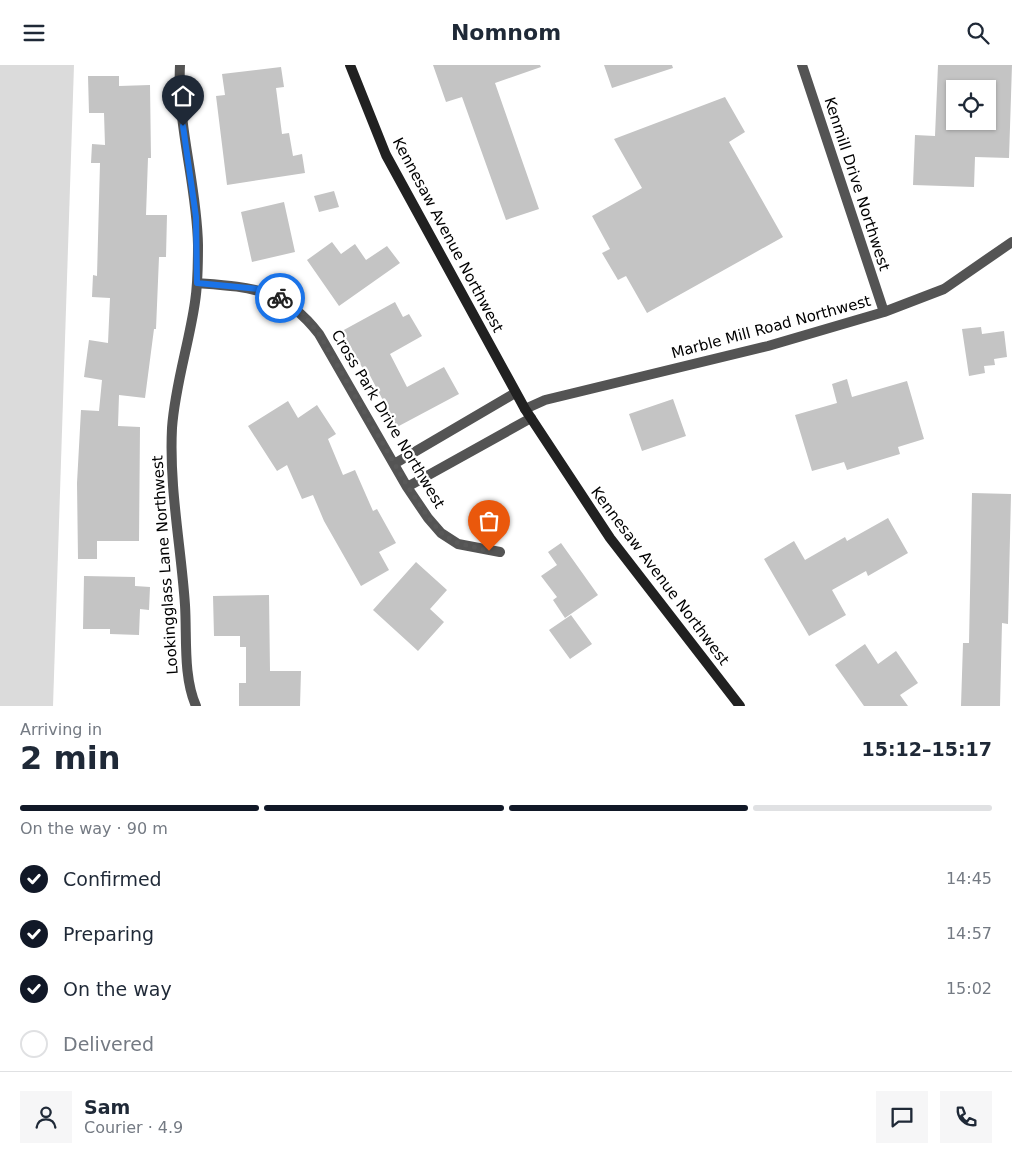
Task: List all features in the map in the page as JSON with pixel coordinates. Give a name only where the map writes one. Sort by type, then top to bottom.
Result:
[{"type":"street","name":"Lookingglass Lane Northwest","points":[[180,65],[180,101],[196,217],[197,283],[176,399],[172,487],[183,577],[189,682],[196,706]]},
{"type":"street","name":"Kennesaw Avenue Northwest","points":[[350,65],[386,155],[525,409],[610,538],[740,706]]},
{"type":"street","name":"Kenmill Drive Northwest","points":[[802,65],[884,312]]},
{"type":"street","name":"Marble Mill Road Northwest","points":[[525,409],[545,400],[776,344],[884,312],[944,289],[1012,242]]},
{"type":"street","name":"Cross Park Drive Northwest","points":[[197,283],[258,289],[288,302],[302,313],[319,334],[423,511],[441,533],[458,543],[500,552]]},
{"type":"street","points":[[394,464],[516,393]]},
{"type":"street","points":[[408,487],[531,418]]},
{"type":"shaded area","points":[[0,65],[74,65],[53,706],[0,706]]},
{"type":"building","points":[[433,65],[540,65],[541,67],[495,83],[539,209],[506,220],[462,97],[446,102]]},
{"type":"building","points":[[604,65],[672,65],[673,68],[612,88]]},
{"type":"building","points":[[938,65],[1012,65],[1009,158],[975,157],[974,187],[913,185],[915,135],[935,136]]},
{"type":"building","points":[[281,67],[284,87],[276,88],[282,134],[289,133],[293,156],[302,154],[305,173],[227,185],[216,96],[225,95],[222,74]]},
{"type":"building","points":[[88,76],[119,76],[119,86],[150,85],[151,158],[148,158],[146,215],[167,215],[166,257],[159,257],[156,329],[154,329],[145,398],[119,395],[118,426],[140,427],[139,541],[97,541],[97,559],[78,559],[77,483],[81,410],[99,411],[102,380],[84,377],[89,340],[108,343],[110,298],[92,297],[93,275],[97,276],[100,163],[91,163],[92,144],[105,145],[104,113],[89,113]]},
{"type":"building","points":[[725,97],[745,132],[729,142],[783,237],[647,313],[626,276],[618,280],[602,253],[610,249],[592,216],[642,188],[614,139]]},
{"type":"building","points":[[334,191],[339,207],[319,212],[314,196]]},
{"type":"building","points":[[284,202],[295,252],[252,262],[241,212]]},
{"type":"building","points":[[332,242],[341,254],[355,244],[366,260],[387,246],[400,263],[339,306],[307,260]]},
{"type":"building","points":[[395,302],[403,317],[409,314],[422,336],[390,354],[407,387],[444,367],[459,394],[397,427],[366,368],[363,369],[342,331]]},
{"type":"building","points":[[981,327],[982,334],[1004,331],[1007,357],[994,359],[995,365],[984,366],[985,373],[969,376],[962,329]]},
{"type":"building","points":[[847,379],[852,397],[907,381],[924,439],[898,447],[900,454],[847,470],[844,462],[812,471],[795,415],[837,403],[832,384]]},
{"type":"building","points":[[673,399],[686,436],[642,451],[629,414]]},
{"type":"building","points":[[288,401],[298,418],[317,405],[336,434],[328,439],[343,475],[355,470],[373,511],[377,509],[396,543],[379,552],[389,570],[361,586],[324,521],[313,495],[302,499],[287,465],[277,471],[248,426]]},
{"type":"building","points":[[972,493],[1011,494],[1008,624],[1002,623],[1000,706],[961,706],[963,643],[969,643]]},
{"type":"building","points":[[888,518],[908,553],[868,576],[866,571],[832,590],[846,615],[809,636],[764,559],[794,541],[805,560],[845,537],[847,541]]},
{"type":"building","points":[[561,543],[598,595],[565,618],[553,600],[557,597],[541,576],[557,565],[548,552]]},
{"type":"building","points":[[416,562],[447,590],[430,609],[444,622],[418,651],[373,610]]},
{"type":"building","points":[[84,576],[135,577],[135,586],[150,587],[149,610],[140,609],[139,635],[110,634],[110,629],[83,629]]},
{"type":"building","points":[[269,595],[270,671],[301,671],[300,706],[239,706],[239,683],[246,683],[246,647],[240,647],[240,636],[214,636],[213,596]]},
{"type":"building","points":[[571,615],[592,644],[570,659],[549,630]]},
{"type":"building","points":[[865,644],[878,664],[896,651],[918,683],[900,695],[908,706],[864,706],[835,665]]},
{"type":"way so far","points":[[280,298],[302,313],[319,334],[418,505],[441,533],[458,543],[489,551]]},
{"type":"route","points":[[183,126],[196,217],[198,246],[197,283],[258,289],[280,298]]}]
